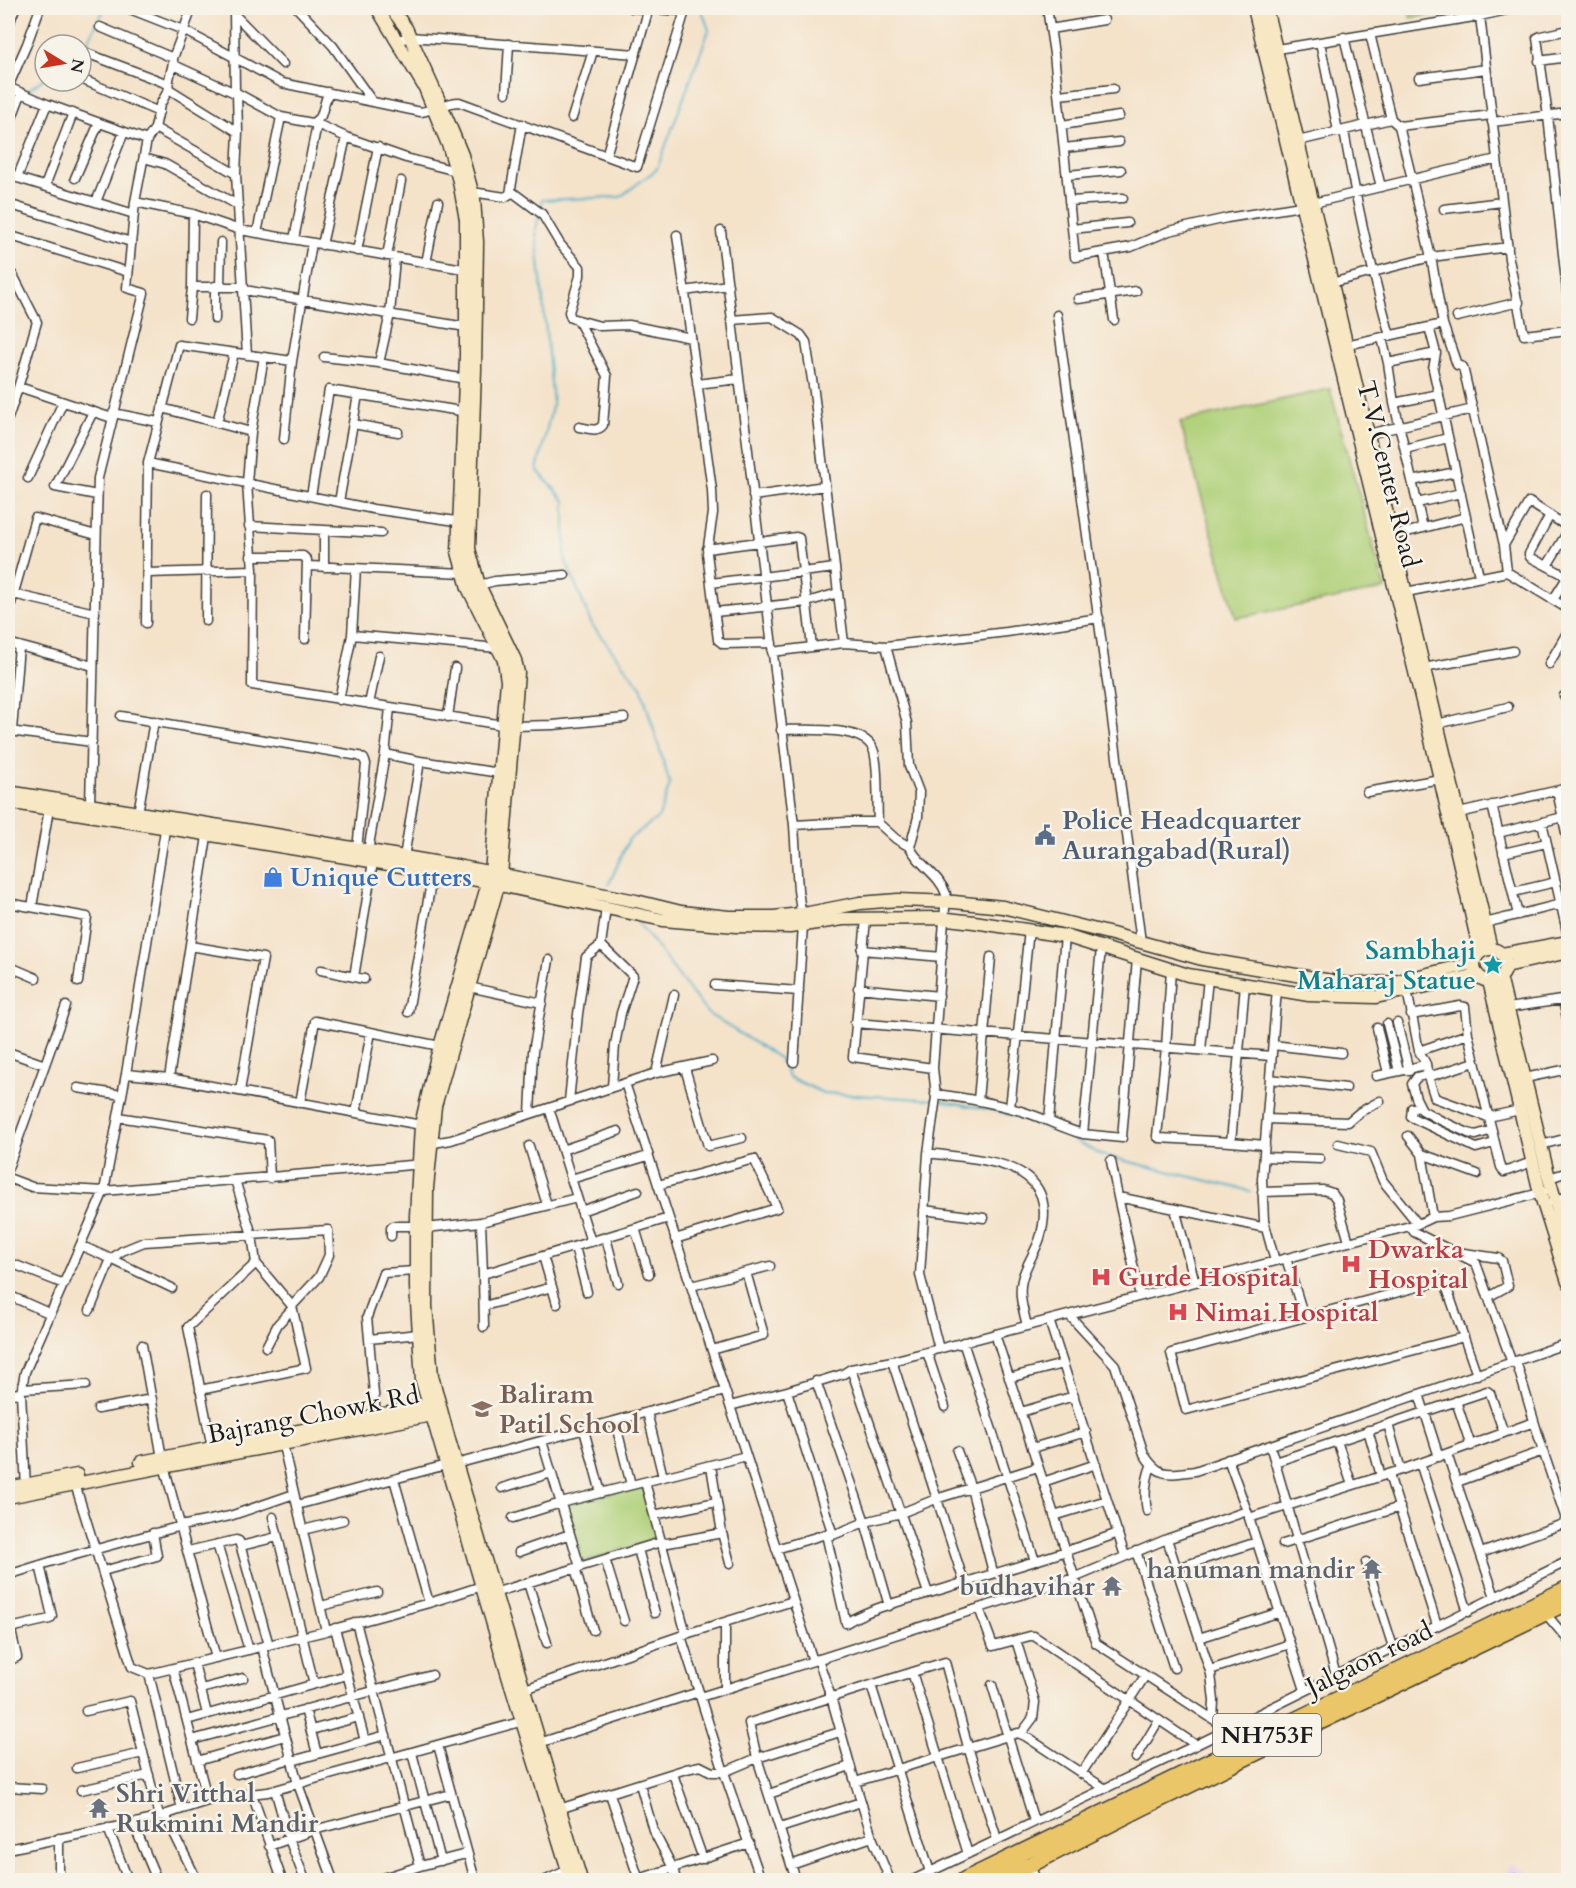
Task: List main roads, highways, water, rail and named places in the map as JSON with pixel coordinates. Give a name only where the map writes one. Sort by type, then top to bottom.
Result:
[{"type":"highway","name":"Jalgaon road","points":[[964,1881],[1569,1588]]},
{"type":"highway","name":"Jalgaon road","points":[[992,1881],[1030,1865],[1142,1808],[1569,1602]]},
{"type":"waterway","points":[[92,33],[105,8]]},
{"type":"waterway","points":[[540,209],[542,200],[620,197],[657,169],[709,30],[701,8]]},
{"type":"waterway","points":[[25,92],[33,86]]},
{"type":"waterway","points":[[8,97],[16,95]]},
{"type":"waterway","points":[[539,215],[536,230],[553,403],[537,470],[565,501],[565,559],[592,625],[641,687],[670,784],[659,817],[629,839],[609,884]]},
{"type":"waterway","points":[[636,920],[707,1013],[779,1058],[789,1077],[823,1093],[938,1100],[1002,1112],[1061,1133],[1101,1155],[1250,1191]]},
{"type":"place","name":"Police Headcquarter Aurangabad(Rural)","points":[[1045,835]]},
{"type":"place","name":"Unique Cutters","points":[[273,877]]},
{"type":"place","name":"Sambhaji Maharaj Statue","points":[[1493,965]]},
{"type":"place","name":"Dwarka Hospital","points":[[1351,1264]]},
{"type":"place","name":"Gurde Hospital","points":[[1101,1277]]},
{"type":"place","name":"Nimai Hospital","points":[[1178,1312]]},
{"type":"place","name":"Baliram Patil School","points":[[482,1409]]},
{"type":"place","name":"hanuman mandir","points":[[1372,1569]]},
{"type":"place","name":"budhavihar","points":[[1112,1586]]},
{"type":"place","name":"Shri Vitthal Rukmini Mandir","points":[[99,1808]]}]
